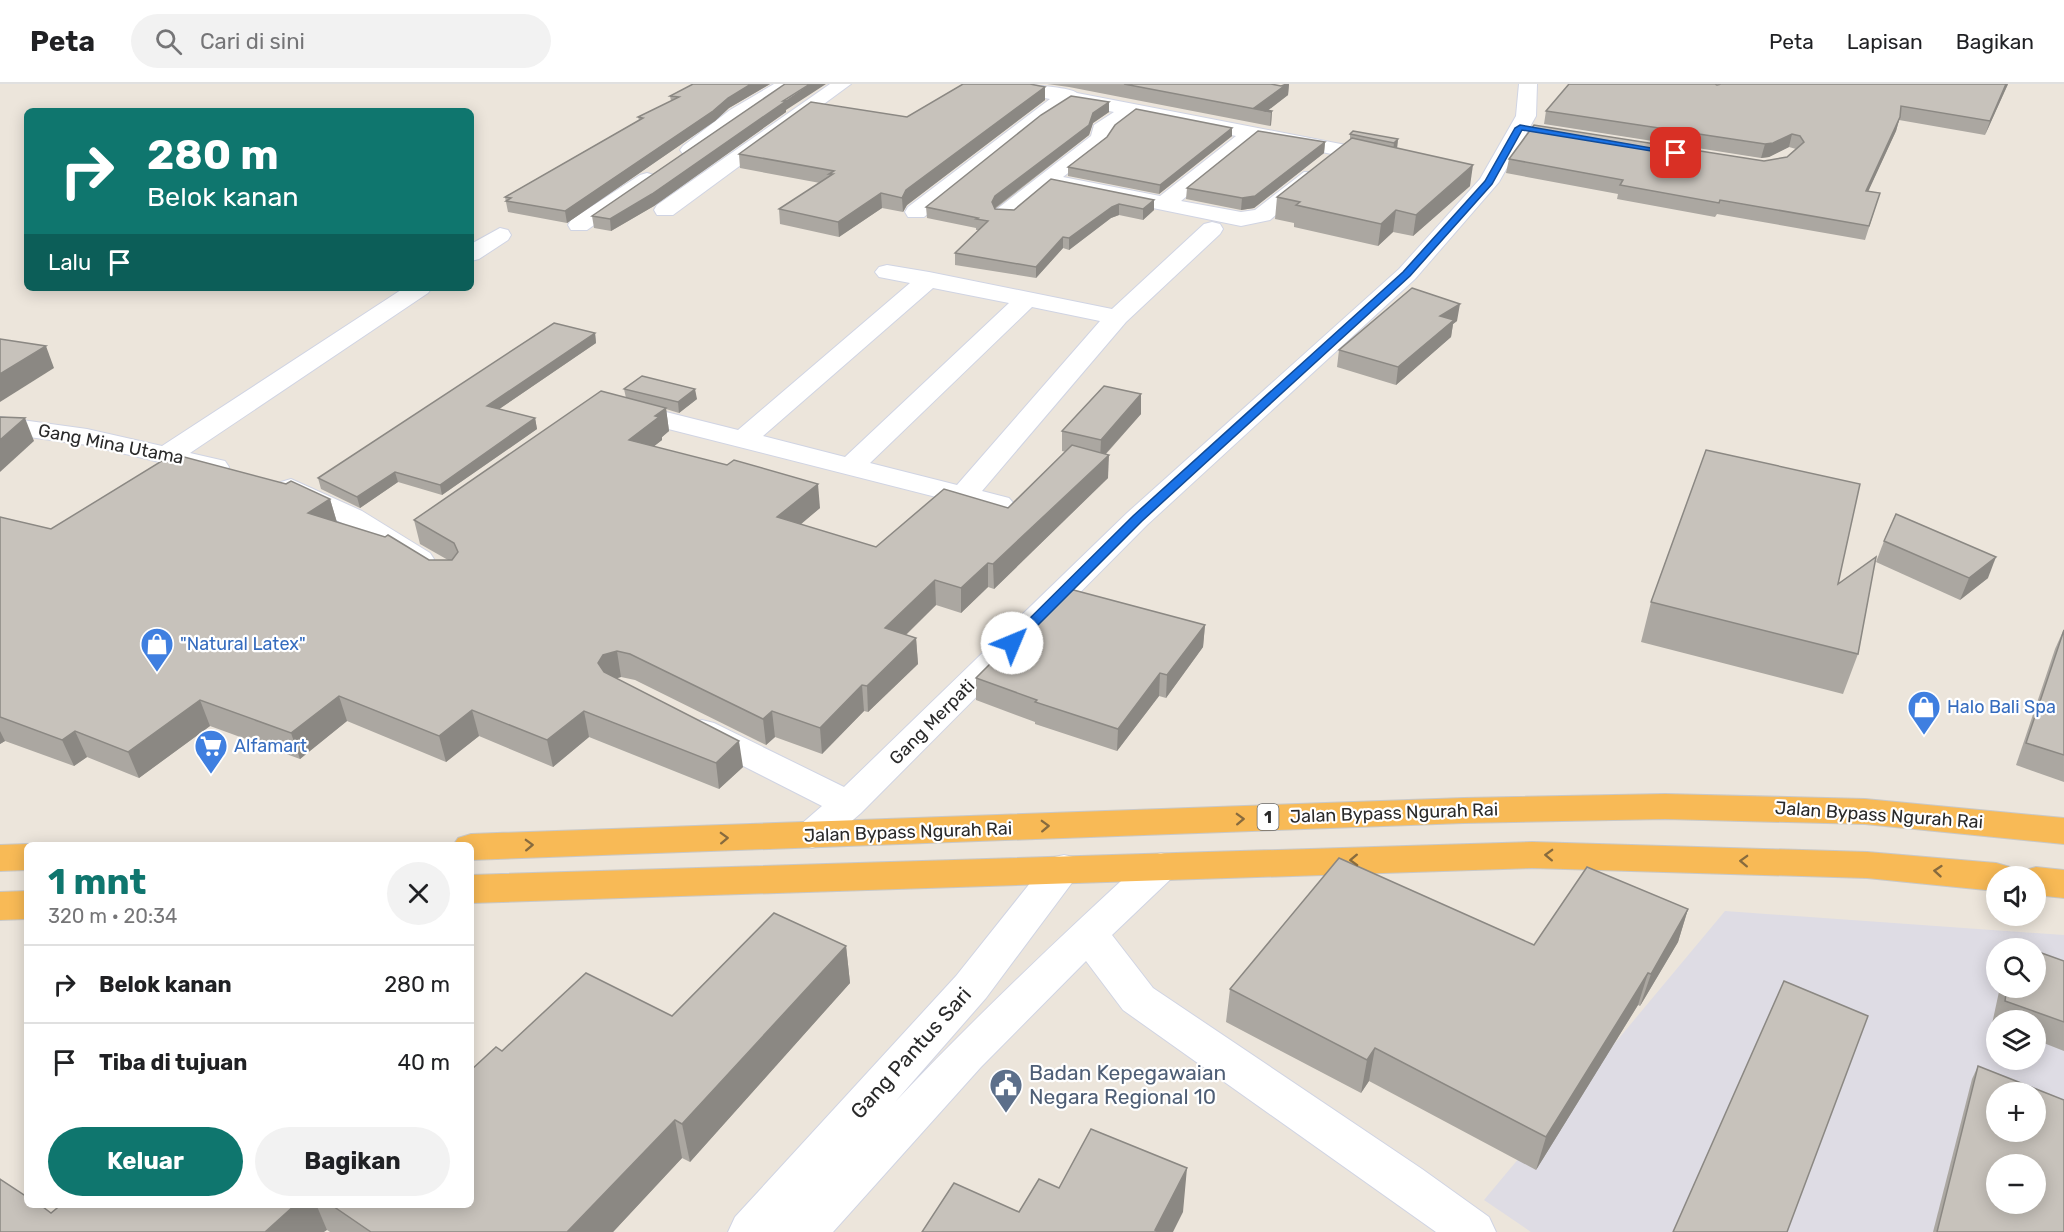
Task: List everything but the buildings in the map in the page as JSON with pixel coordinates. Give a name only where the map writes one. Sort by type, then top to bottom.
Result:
[{"type":"highway","name":"Jalan Bypass Ngurah Rai","points":[[474,847],[1495,808],[1766,806],[1910,814],[2064,831]]},
{"type":"highway","points":[[474,889],[1064,868],[1532,855],[1867,865],[1986,876]]},
{"type":"highway","points":[[0,858],[24,857]]},
{"type":"highway","points":[[2046,882],[2064,884]]},
{"type":"highway","points":[[0,906],[24,905]]},
{"type":"street","points":[[579,225],[723,127],[737,114],[787,84]]},
{"type":"street","points":[[665,210],[842,84]]},
{"type":"street","name":"Gang Merpati","points":[[812,835],[848,804],[1137,519],[1407,274],[1478,179],[1531,130],[1526,116],[1528,84]]},
{"type":"street","points":[[1010,85],[1401,162]]},
{"type":"street","points":[[1101,102],[1118,90]]},
{"type":"street","points":[[916,212],[1017,131],[1069,95]]},
{"type":"street","points":[[1005,214],[1098,140],[1103,134],[1101,129],[1133,108]]},
{"type":"street","points":[[1164,204],[1253,132]]},
{"type":"street","points":[[1046,180],[1241,219],[1262,215],[1344,150]]},
{"type":"street","points":[[964,494],[1117,317],[1212,229]]},
{"type":"street","points":[[474,252],[500,235]]},
{"type":"street","points":[[887,272],[1117,317]]},
{"type":"street","points":[[743,440],[929,279]]},
{"type":"street","points":[[168,454],[415,291]]},
{"type":"street","points":[[850,467],[1027,299]]},
{"type":"street","points":[[606,395],[743,440],[999,504]]},
{"type":"street","name":"Gang Mina Utama","points":[[0,425],[87,437],[168,454],[294,489],[352,517],[405,538],[438,571]]},
{"type":"street","points":[[670,715],[848,804]]},
{"type":"street","points":[[803,1232],[966,1055],[1088,934],[1161,866]]},
{"type":"street","name":"Gang Pantus Sari","points":[[752,1232],[971,987],[1064,868]]},
{"type":"street","points":[[1088,934],[1138,999],[1406,1183],[1472,1232]]},
{"type":"shaded area","points":[[1725,911],[2064,935],[2064,1232],[1531,1232],[1484,1200]]},
{"type":"place","name":"\"Natural Latex\"","points":[[157,673]]},
{"type":"place","name":"Halo Bali Spa","points":[[1924,736]]},
{"type":"place","name":"Alfamart","points":[[211,775]]},
{"type":"place","name":"Badan Kepegawaian Negara Regional 10","points":[[1006,1114]]},
{"type":"route","points":[[1012,643],[1137,519],[1407,274],[1489,182],[1520,128],[1676,153]]}]
